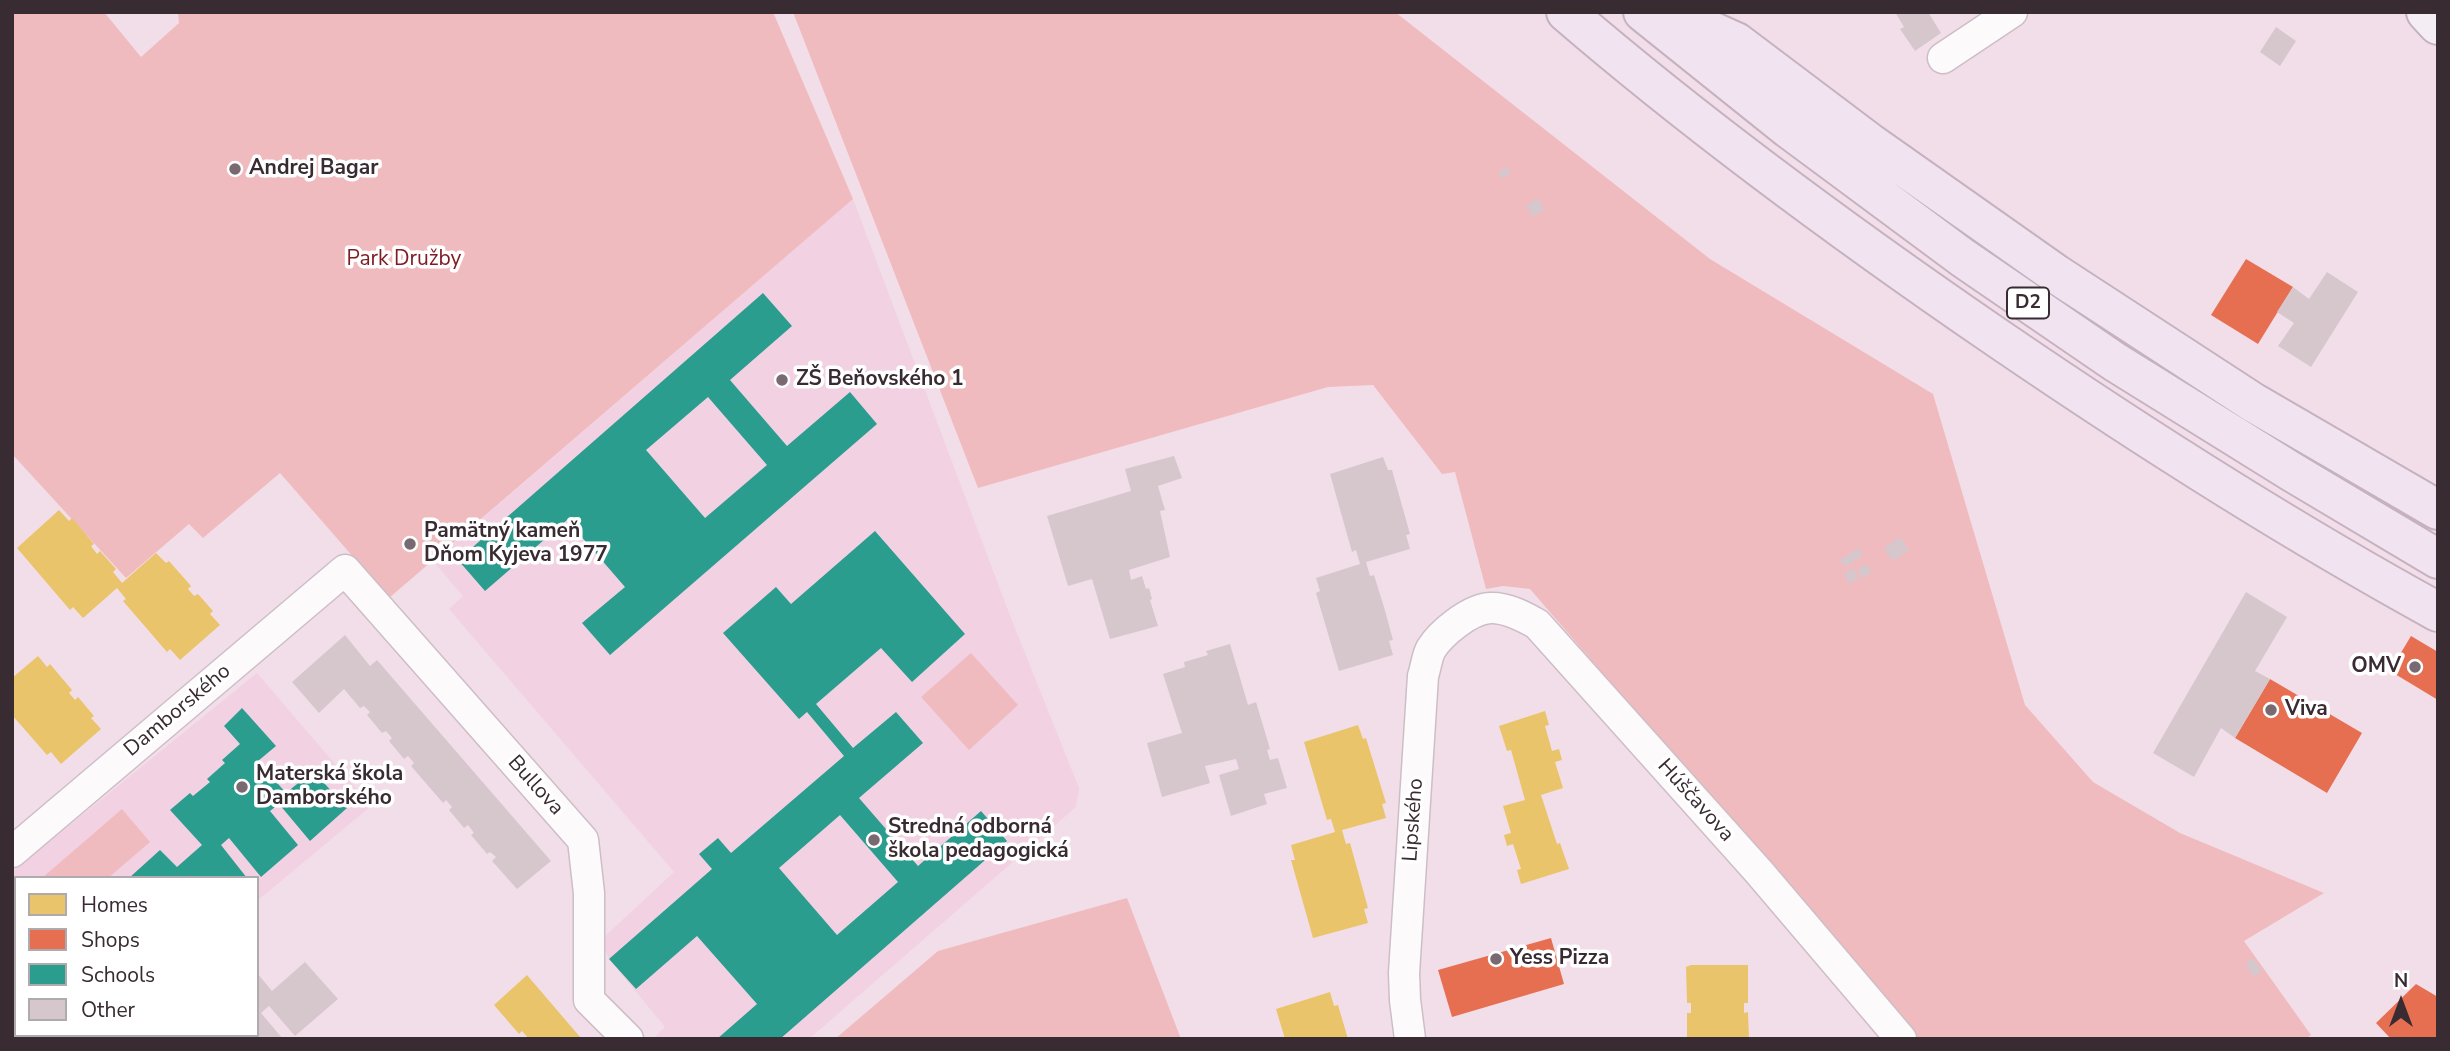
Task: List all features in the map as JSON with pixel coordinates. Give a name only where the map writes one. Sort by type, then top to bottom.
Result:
[{"type":"highway","name":"D2","points":[[1566,12],[1763,171],[1945,302],[2097,406],[2438,612]]},
{"type":"highway","name":"D2","points":[[1643,12],[1788,129],[1963,258],[2115,362],[2438,559]]},
{"type":"highway","points":[[1669,12],[1736,42],[1870,143],[2056,274],[2254,403],[2438,510]]},
{"type":"main road","points":[[2426,12],[2438,25]]},
{"type":"main road","points":[[2433,12],[2438,15]]},
{"type":"street","points":[[1943,58],[2012,12]]},
{"type":"street","name":"Damborského","points":[[12,852],[345,570]]},
{"type":"street","name":"Bullova","points":[[345,570],[583,840],[589,893],[589,1000],[628,1039]]},
{"type":"street","name":"Húščavova","points":[[1464,617],[1489,608],[1517,614],[1537,624],[1759,872],[1901,1039]]},
{"type":"street","name":"Lipského","points":[[1410,1039],[1404,973],[1423,676],[1430,650],[1464,617]]},
{"type":"shaded area","name":"ZŠ Beňovského 1","points":[[853,199],[1009,613],[1079,788],[1076,807],[809,1039],[653,1039],[665,1027],[609,959],[601,940],[674,872],[449,609],[463,596],[433,561]]},
{"type":"shaded area","points":[[257,673],[371,806],[259,899],[259,876],[14,876],[14,943],[12,872]]},
{"type":"green space","name":"Park Družby","points":[[12,12],[104,12],[141,57],[179,23],[178,12],[773,12],[853,199],[389,598],[280,473],[203,538],[189,524],[126,578],[12,454]]},
{"type":"green space","points":[[793,12],[1395,12],[1710,259],[1933,394],[2025,705],[2093,782],[2180,833],[2324,893],[2244,941],[2311,1035],[2305,1039],[1918,1039],[1530,589],[1503,586],[1486,589],[1455,472],[1442,474],[1373,385],[1328,387],[978,488]]},
{"type":"green space","points":[[971,653],[1018,705],[969,750],[921,697]]},
{"type":"green space","points":[[122,809],[150,842],[110,876],[44,876]]},
{"type":"green space","points":[[1127,898],[1181,1039],[835,1039],[938,951]]},
{"type":"building: Homes","points":[[59,510],[69,521],[72,518],[94,544],[91,546],[97,554],[100,551],[116,569],[113,572],[122,583],[156,553],[166,563],[169,561],[191,586],[188,589],[194,596],[198,594],[213,611],[210,614],[220,625],[180,660],[170,649],[167,652],[123,601],[126,599],[117,588],[83,618],[73,607],[70,610],[17,548]]},
{"type":"building: Homes","points":[[38,656],[47,667],[50,664],[72,690],[69,693],[75,700],[78,697],[101,729],[61,764],[51,752],[47,755],[12,715],[12,678]]},
{"type":"building: Homes","points":[[1545,711],[1549,725],[1545,726],[1552,751],[1559,749],[1562,760],[1555,762],[1563,788],[1541,795],[1557,844],[1560,843],[1569,869],[1521,884],[1517,870],[1521,869],[1513,844],[1507,846],[1504,835],[1511,833],[1503,806],[1525,800],[1511,750],[1507,751],[1499,726]]},
{"type":"building: Homes","points":[[1358,725],[1363,739],[1366,738],[1386,803],[1382,804],[1386,818],[1342,830],[1346,844],[1350,843],[1368,908],[1364,909],[1368,923],[1313,938],[1291,860],[1295,860],[1291,845],[1335,832],[1331,819],[1327,820],[1304,742]]},
{"type":"building: Homes","points":[[1748,965],[1748,1003],[1744,1003],[1744,1013],[1748,1012],[1749,1039],[1687,1039],[1687,1013],[1691,1013],[1691,1003],[1687,1003],[1686,967]]},
{"type":"building: Homes","points":[[527,975],[582,1039],[529,1039],[522,1031],[519,1034],[494,1005]]},
{"type":"building: Homes","points":[[1330,992],[1334,1006],[1338,1005],[1348,1039],[1285,1039],[1276,1009]]},
{"type":"building: Shops","points":[[2246,259],[2293,287],[2258,344],[2211,315]]},
{"type":"building: Shops","name":"OMV","points":[[2411,636],[2438,652],[2438,700],[2390,671]]},
{"type":"building: Shops","name":"OMV","points":[[2270,679],[2362,733],[2327,793],[2235,738]]},
{"type":"building: Shops","points":[[1551,938],[1564,984],[1452,1017],[1438,970]]},
{"type":"building: Shops","points":[[2416,984],[2438,997],[2438,1039],[2391,1039],[2376,1023]]},
{"type":"building: Schools","points":[[763,293],[792,326],[730,380],[787,446],[850,392],[877,424],[610,655],[582,623],[625,587],[567,520],[485,591],[458,560]],"holes":[[[708,397],[767,465],[705,518],[646,450]]]},
{"type":"building: Schools","points":[[875,531],[965,634],[912,682],[881,648],[816,704],[853,748],[896,712],[923,743],[859,798],[918,866],[981,811],[1007,841],[780,1039],[717,1039],[757,1004],[697,936],[636,989],[609,959],[712,869],[699,854],[718,838],[731,853],[844,756],[807,712],[799,719],[723,633],[776,587],[791,604]],"holes":[[[840,815],[898,882],[837,935],[779,868]]]},
{"type":"building: Schools","name":"Materská škola Damborského","points":[[242,708],[276,746],[258,761],[286,793],[313,771],[347,808],[310,841],[279,804],[270,811],[298,845],[261,877],[229,838],[221,845],[245,876],[131,876],[160,850],[177,867],[202,845],[170,810],[190,793],[193,796],[210,782],[207,779],[225,763],[222,760],[240,744],[224,726]]},
{"type":"building: Other","points":[[1895,12],[1928,12],[1941,33],[1915,51],[1900,29],[1904,27]]},
{"type":"building: Other","points":[[2276,27],[2296,41],[2280,66],[2260,52]]},
{"type":"building: Other","points":[[1506,167],[1511,173],[1502,179],[1498,173]]},
{"type":"building: Other","points":[[1537,198],[1545,209],[1533,217],[1526,206]]},
{"type":"building: Other","points":[[2327,272],[2358,292],[2311,367],[2278,346],[2294,323],[2277,312],[2293,287],[2309,299]]},
{"type":"building: Other","points":[[1174,456],[1182,478],[1158,486],[1165,510],[1160,511],[1170,557],[1129,570],[1131,580],[1142,576],[1146,589],[1149,588],[1158,626],[1110,639],[1092,579],[1068,586],[1047,516],[1131,491],[1125,469]]},
{"type":"building: Other","points":[[1383,457],[1388,470],[1392,470],[1410,534],[1406,535],[1410,549],[1366,562],[1370,576],[1374,575],[1384,607],[1393,640],[1389,641],[1393,655],[1339,671],[1316,593],[1320,591],[1316,578],[1360,564],[1356,550],[1352,552],[1330,474]]},
{"type":"building: Other","points":[[1900,537],[1909,550],[1893,561],[1884,548]]},
{"type":"building: Other","points":[[1858,548],[1863,555],[1845,567],[1840,560]]},
{"type":"building: Other","points":[[1866,564],[1872,572],[1862,578],[1857,570]]},
{"type":"building: Other","points":[[1853,568],[1859,578],[1849,584],[1844,574]]},
{"type":"building: Other","points":[[2246,592],[2287,617],[2255,671],[2270,679],[2235,738],[2221,728],[2194,777],[2153,753]]},
{"type":"building: Other","points":[[345,635],[370,666],[377,660],[551,861],[517,889],[492,861],[496,857],[490,852],[487,854],[471,835],[474,833],[468,825],[464,828],[449,810],[452,807],[446,800],[443,803],[411,766],[414,763],[408,756],[404,759],[389,741],[392,738],[386,731],[382,733],[367,715],[370,712],[364,706],[360,708],[344,689],[319,713],[292,682]]},
{"type":"building: Other","points":[[1230,644],[1248,705],[1256,702],[1270,749],[1267,750],[1270,760],[1278,758],[1287,788],[1264,794],[1267,804],[1231,816],[1219,775],[1239,769],[1236,759],[1205,766],[1210,783],[1162,797],[1147,743],[1182,733],[1163,674],[1185,667],[1184,662],[1208,655],[1206,651]]},
{"type":"building: Other","points":[[2253,958],[2262,971],[2254,977],[2245,964]]},
{"type":"building: Other","points":[[305,962],[338,999],[295,1036],[269,1006],[261,1013],[283,1039],[230,1039],[259,1037],[259,975],[272,991]]},
{"type":"building: Other","points":[[119,1037],[216,1037],[214,1039],[117,1039]]},
{"type":"place","name":"Andrej Bagar","points":[[235,169]]},
{"type":"place","name":"ZŠ Beňovského 1","points":[[782,380]]},
{"type":"place","name":"Pamätný kameň Dňom Kyjeva 1977","points":[[410,544]]},
{"type":"place","name":"OMV","points":[[2415,667]]},
{"type":"place","name":"Viva","points":[[2271,710]]},
{"type":"place","name":"Materská škola Damborského","points":[[242,787]]},
{"type":"place","name":"Stredná odborná škola pedagogická","points":[[874,840]]},
{"type":"place","name":"Yess Pizza","points":[[1496,959]]}]
